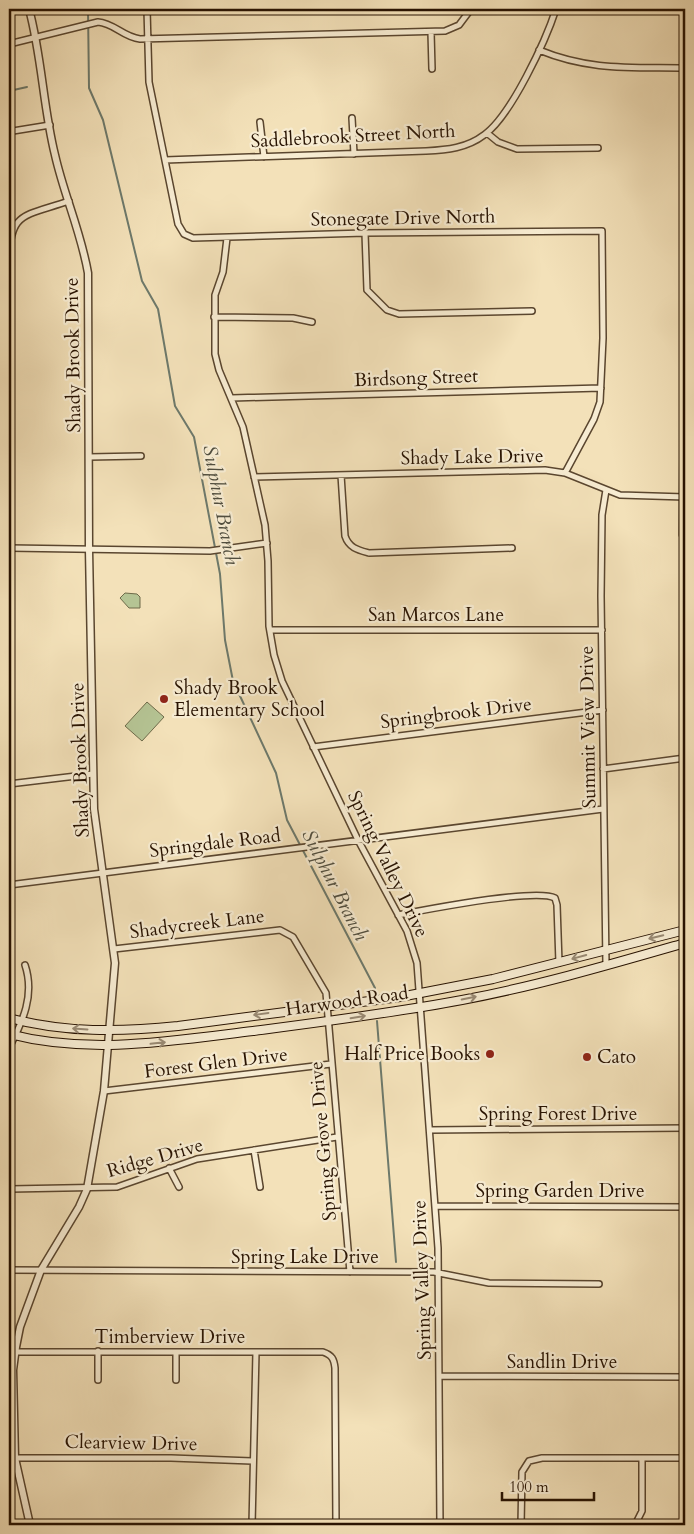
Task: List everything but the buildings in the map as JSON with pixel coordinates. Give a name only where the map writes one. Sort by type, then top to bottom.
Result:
[{"type":"main road","name":"Harwood Road","points":[[9,1018],[80,1030],[178,1026],[420,993],[559,963],[685,930]]},
{"type":"main road","name":"Harwood Road","points":[[12,1035],[63,1044],[109,1046],[152,1044],[327,1022],[463,1000],[606,965],[685,943]]},
{"type":"street","name":"Shady Brook Drive","points":[[29,9],[55,156],[88,272],[89,550],[93,774],[96,828],[114,949],[109,1046],[104,1092],[87,1189],[79,1207],[40,1270],[20,1327],[16,1352],[12,1458],[30,1525]]},
{"type":"street","name":"Stonegate Drive North","points":[[147,9],[149,82],[180,230],[193,238],[365,233],[602,231],[600,402],[594,420],[565,473]]},
{"type":"street","points":[[9,44],[98,22],[112,25],[133,38],[148,39],[431,32],[451,30],[459,25],[471,9]]},
{"type":"street","name":"Saddlebrook Street North","points":[[165,160],[354,154],[456,148],[487,133],[507,108],[539,50],[556,9]]},
{"type":"street","points":[[431,32],[432,69]]},
{"type":"street","points":[[539,50],[588,66],[685,68]]},
{"type":"street","points":[[352,118],[354,154]]},
{"type":"street","points":[[260,122],[263,131],[264,157]]},
{"type":"street","points":[[13,131],[50,125]]},
{"type":"street","points":[[487,133],[498,142],[517,149],[598,148]]},
{"type":"street","points":[[9,266],[9,240],[14,225],[32,214],[69,200]]},
{"type":"street","points":[[685,232],[683,535],[685,539]]},
{"type":"street","points":[[365,233],[367,290],[387,310],[400,314],[532,311]]},
{"type":"street","name":"Spring Valley Drive","points":[[226,238],[223,272],[215,295],[215,354],[219,370],[244,427],[267,543],[270,630],[278,668],[313,747],[358,840],[398,915],[414,951],[420,993],[435,1206],[440,1376],[440,1525]]},
{"type":"street","points":[[214,317],[293,318],[312,322]]},
{"type":"street","name":"Birdsong Street","points":[[232,398],[601,388]]},
{"type":"street","points":[[89,457],[141,456]]},
{"type":"street","name":"Shady Lake Drive","points":[[254,477],[545,470],[565,473],[606,490],[631,497],[684,497]]},
{"type":"street","points":[[341,475],[345,536],[350,545],[357,550],[369,553],[512,548]]},
{"type":"street","name":"Summit View Drive","points":[[606,490],[602,515],[602,710],[606,965]]},
{"type":"street","points":[[9,548],[210,551],[267,543]]},
{"type":"street","points":[[9,599],[10,784],[93,774]]},
{"type":"street","name":"San Marcos Lane","points":[[270,630],[602,630]]},
{"type":"street","name":"Springbrook Drive","points":[[313,747],[602,710]]},
{"type":"street","points":[[603,769],[685,758]]},
{"type":"street","name":"Springdale Road","points":[[9,885],[603,809]]},
{"type":"street","points":[[398,915],[520,897],[550,895],[555,898],[557,904],[559,963]]},
{"type":"street","name":"Shadycreek Lane","points":[[114,949],[286,931],[293,937],[323,985],[327,1006]]},
{"type":"street","points":[[9,1048],[12,1035],[26,1012],[29,978],[25,965]]},
{"type":"street","name":"Spring Grove Drive","points":[[327,1006],[350,1272]]},
{"type":"street","name":"Forest Glen Drive","points":[[104,1092],[331,1064]]},
{"type":"street","name":"Spring Forest Drive","points":[[430,1130],[685,1128]]},
{"type":"street","name":"Ridge Drive","points":[[10,1189],[117,1187],[197,1159],[337,1137]]},
{"type":"street","points":[[254,1150],[260,1187]]},
{"type":"street","points":[[170,1168],[179,1187]]},
{"type":"street","name":"Spring Garden Drive","points":[[435,1206],[685,1207]]},
{"type":"street","name":"Spring Lake Drive","points":[[9,1270],[438,1273],[488,1283],[599,1284]]},
{"type":"street","points":[[98,1351],[98,1380]]},
{"type":"street","name":"Timberview Drive","points":[[9,1352],[323,1352],[330,1354],[334,1358],[335,1368],[336,1525]]},
{"type":"street","points":[[176,1352],[176,1380]]},
{"type":"street","points":[[252,1525],[256,1352]]},
{"type":"street","name":"Sandlin Drive","points":[[440,1376],[685,1377]]},
{"type":"street","name":"Clearview Drive","points":[[12,1458],[171,1458],[252,1461]]},
{"type":"street","points":[[521,1525],[521,1482],[525,1465],[529,1461],[542,1458],[685,1458]]},
{"type":"street","points":[[635,1525],[642,1511],[642,1458]]},
{"type":"green space","points":[[125,593],[137,594],[140,597],[140,608],[129,608],[120,598]]},
{"type":"green space","points":[[147,702],[164,717],[142,741],[125,726]]},
{"type":"waterway","name":"Sulphur Branch","points":[[88,9],[89,88],[103,120],[142,281],[158,309],[175,406],[194,437],[220,574],[225,640],[233,681],[276,773],[287,820],[375,988],[375,993]]},
{"type":"waterway","points":[[9,91],[27,87]]},
{"type":"waterway","name":"Sulphur Branch","points":[[377,1021],[396,1262]]},
{"type":"place","name":"Shady Brook Elementary School","points":[[164,699]]},
{"type":"place","name":"Half Price Books","points":[[490,1054]]},
{"type":"place","name":"Cato","points":[[587,1057]]}]
